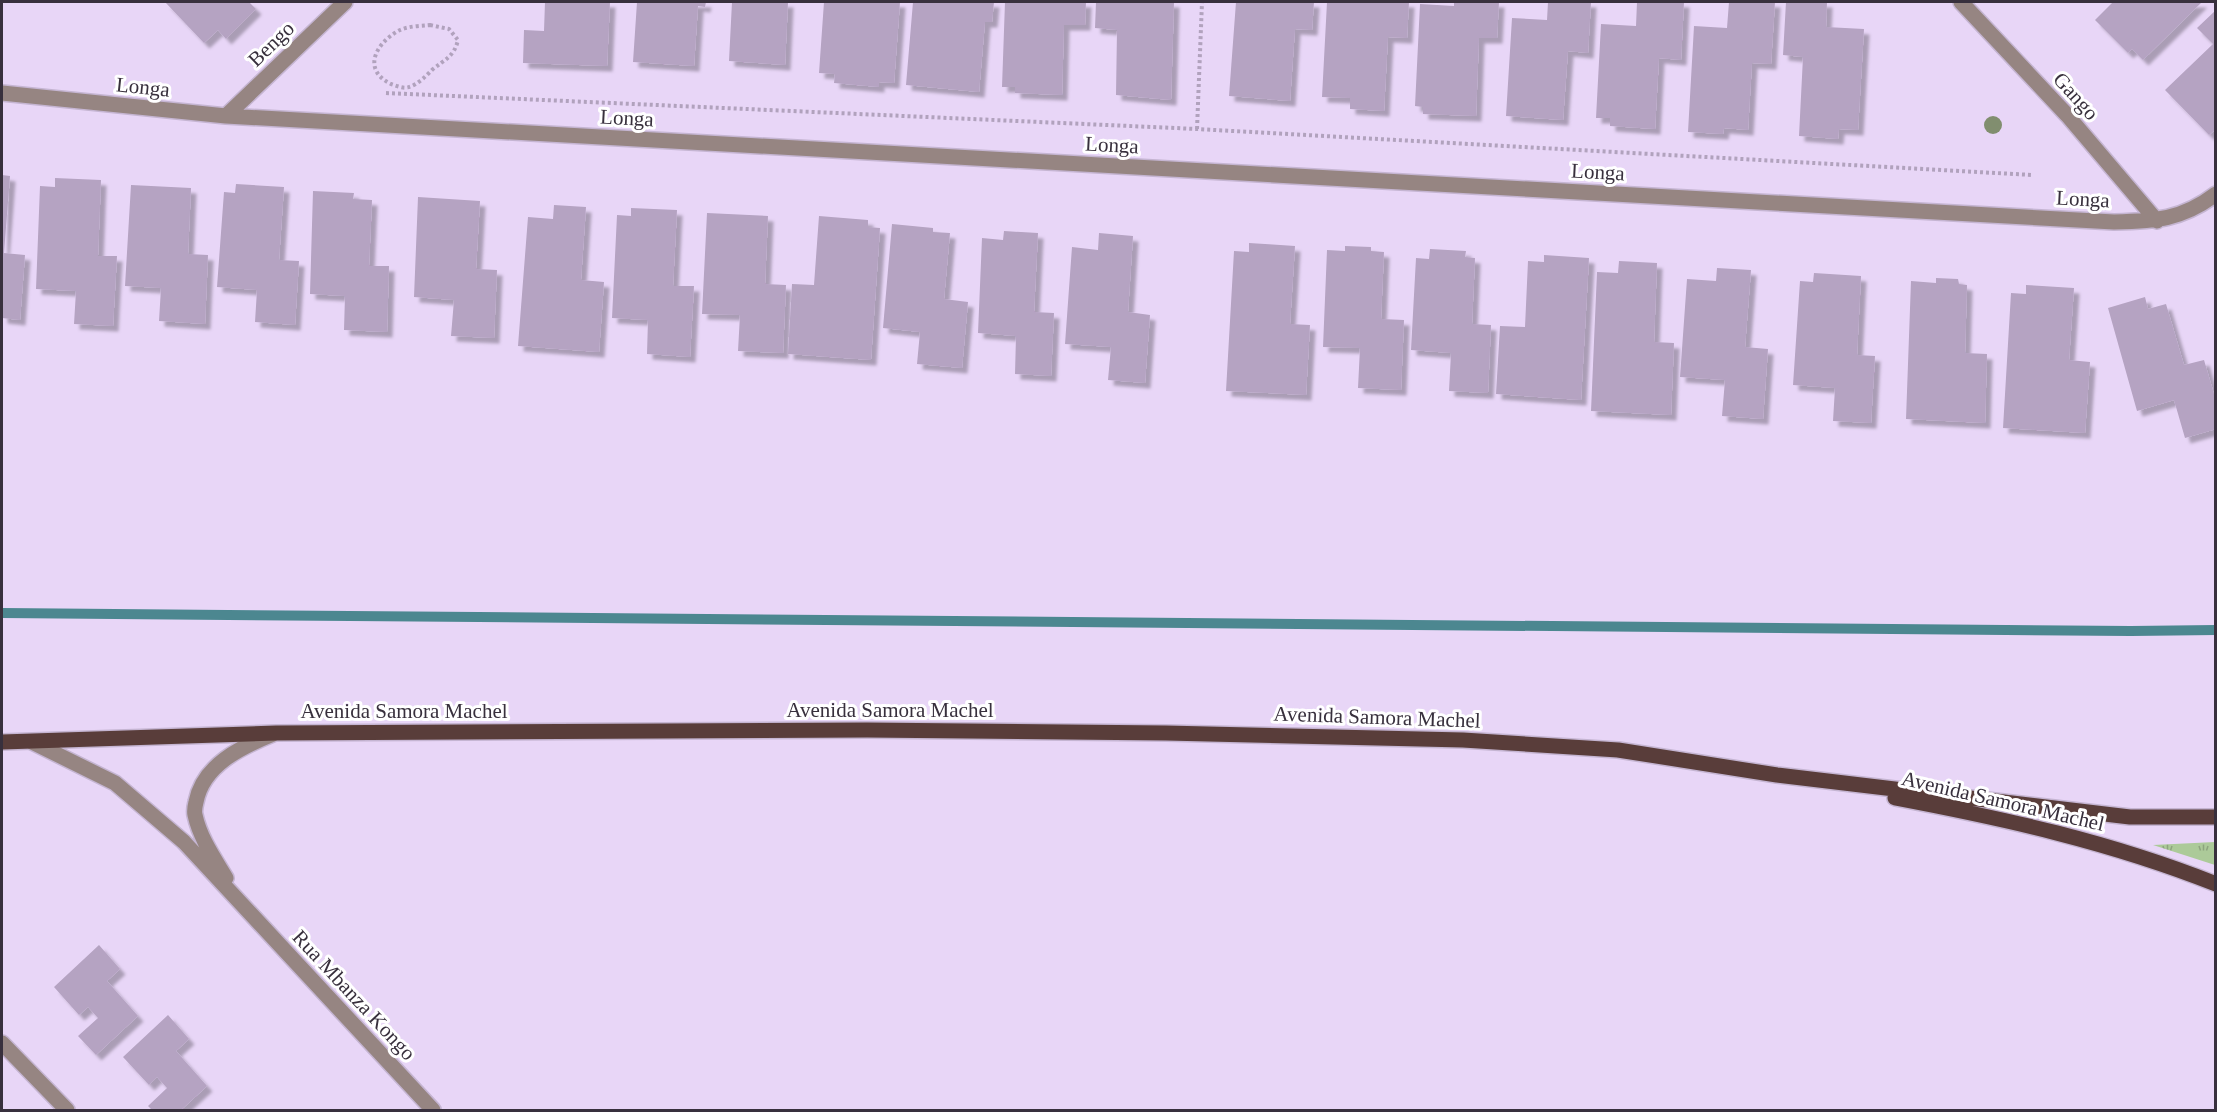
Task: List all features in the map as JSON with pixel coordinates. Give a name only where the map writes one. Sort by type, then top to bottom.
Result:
[{"type":"main road","name":"Avenida Samora Machel","points":[[2,742],[276,733],[867,730],[1166,732],[1404,739],[1618,750],[1777,774],[2130,816],[2216,817]]},
{"type":"main road","name":"Avenida Samora Machel","points":[[1777,774],[1993,817],[2091,840],[2216,884]]},
{"type":"street","name":"Bengo","points":[[226,116],[345,2]]},
{"type":"street","name":"Gango","points":[[1961,2],[2067,115],[2157,221]]},
{"type":"street","name":"Longa","points":[[2,93],[226,116],[2102,221],[2157,221],[2180,215],[2201,205],[2216,194]]},
{"type":"street","name":"Rua Mbanza Kongo","points":[[245,909],[204,840],[194,813],[199,789],[213,768],[245,745],[276,733]]},
{"type":"street","name":"Rua Mbanza Kongo","points":[[32,742],[115,783],[184,842],[433,1110]]},
{"type":"street","points":[[2,1043],[67,1110]]},
{"type":"path","points":[[1197,129],[1202,2]]},
{"type":"path","points":[[430,26],[449,29],[458,40],[456,52],[410,87],[399,87],[380,78],[374,66],[373,57],[382,45],[398,31],[413,27],[430,26]]},
{"type":"path","points":[[386,93],[1197,129],[2032,175]]},
{"type":"green space","points":[[2215,842],[2215,865],[2153,845]]},
{"type":"building","points":[[165,2],[249,2],[256,9],[226,39],[218,30],[204,43]]},
{"type":"building","points":[[545,2],[610,2],[607,66],[523,63],[524,30],[544,31]]},
{"type":"building","points":[[637,2],[706,2],[705,7],[698,6],[694,66],[633,62]]},
{"type":"building","points":[[732,2],[788,2],[785,65],[729,61]]},
{"type":"building","points":[[824,2],[900,2],[894,83],[879,82],[879,87],[834,83],[835,74],[819,73]]},
{"type":"building","points":[[913,2],[994,2],[992,22],[985,22],[979,92],[906,85]]},
{"type":"building","points":[[1005,2],[1086,2],[1085,25],[1064,25],[1062,95],[1015,93],[1015,87],[1002,87]]},
{"type":"building","points":[[1096,2],[1174,2],[1171,100],[1116,95],[1117,30],[1095,28]]},
{"type":"building","points":[[1236,2],[1314,2],[1312,30],[1295,29],[1290,101],[1229,96]]},
{"type":"building","points":[[1327,2],[1409,2],[1407,38],[1388,37],[1384,111],[1350,109],[1350,98],[1322,97]]},
{"type":"building","points":[[1454,2],[1499,2],[1497,38],[1479,38],[1476,116],[1423,114],[1423,107],[1415,106],[1420,4],[1454,6]]},
{"type":"building","points":[[1548,2],[1591,2],[1588,53],[1568,51],[1563,120],[1506,116],[1512,18],[1547,20]]},
{"type":"building","points":[[1637,2],[1684,2],[1681,60],[1659,58],[1655,129],[1610,126],[1610,118],[1596,118],[1601,24],[1636,26]]},
{"type":"building","points":[[1729,2],[1775,2],[1771,64],[1752,63],[1748,130],[1724,128],[1723,134],[1688,132],[1694,26],[1727,28]]},
{"type":"building","points":[[1786,2],[1827,2],[1826,27],[1864,29],[1858,130],[1839,129],[1838,139],[1799,136],[1803,57],[1783,55]]},
{"type":"building","points":[[2113,2],[2202,2],[2143,60],[2132,49],[2128,53],[2095,20]]},
{"type":"building","points":[[2216,10],[2216,129],[2209,135],[2165,90],[2213,44],[2197,28]]},
{"type":"building","points":[[2,175],[10,176],[4,253],[25,255],[20,320],[2,318]]},
{"type":"building","points":[[55,178],[101,180],[98,256],[117,256],[113,326],[74,324],[76,291],[36,289],[40,186],[55,187]]},
{"type":"building","points":[[236,184],[284,187],[279,260],[299,261],[295,325],[255,322],[257,290],[217,287],[224,192],[235,193]]},
{"type":"building","points":[[131,185],[191,188],[188,254],[208,255],[205,324],[159,321],[161,288],[125,286]]},
{"type":"building","points":[[313,191],[354,193],[353,199],[372,200],[369,266],[389,266],[387,332],[344,330],[345,296],[310,294]]},
{"type":"building","points":[[418,197],[480,201],[476,269],[497,270],[494,338],[451,336],[454,300],[414,297]]},
{"type":"building","points":[[554,205],[586,207],[581,280],[604,282],[599,352],[518,346],[528,217],[553,219]]},
{"type":"building","points":[[631,208],[677,210],[673,286],[694,286],[690,357],[647,354],[648,320],[612,318],[617,215],[631,216]]},
{"type":"building","points":[[707,213],[768,216],[765,284],[786,285],[783,353],[738,351],[740,315],[702,314]]},
{"type":"building","points":[[819,216],[868,220],[868,227],[880,228],[871,360],[788,354],[792,284],[814,285]]},
{"type":"building","points":[[892,224],[933,228],[933,232],[950,233],[944,299],[968,302],[962,368],[917,364],[920,332],[883,328]]},
{"type":"building","points":[[1004,231],[1038,233],[1034,312],[1054,313],[1051,376],[1015,374],[1016,336],[978,333],[982,238],[1003,240]]},
{"type":"building","points":[[1099,233],[1133,236],[1128,312],[1150,315],[1145,383],[1108,380],[1111,347],[1065,344],[1072,247],[1098,250]]},
{"type":"building","points":[[1249,243],[1295,246],[1290,324],[1310,325],[1306,395],[1226,391],[1234,251],[1249,252]]},
{"type":"building","points":[[1345,246],[1371,247],[1371,251],[1384,252],[1381,319],[1404,320],[1401,390],[1358,388],[1360,348],[1323,347],[1327,250],[1345,251]]},
{"type":"building","points":[[1430,249],[1466,251],[1465,257],[1475,258],[1472,324],[1491,325],[1488,393],[1449,391],[1451,353],[1411,350],[1416,258],[1429,259]]},
{"type":"building","points":[[1544,255],[1589,258],[1581,400],[1496,394],[1500,326],[1525,327],[1528,261],[1544,262]]},
{"type":"building","points":[[1619,261],[1657,263],[1654,342],[1674,343],[1671,415],[1591,411],[1597,272],[1618,273]]},
{"type":"building","points":[[1717,268],[1751,270],[1745,347],[1768,349],[1763,419],[1722,416],[1725,380],[1680,377],[1687,279],[1716,281]]},
{"type":"building","points":[[1814,273],[1861,276],[1857,355],[1875,356],[1871,423],[1833,421],[1835,388],[1793,385],[1800,281],[1813,282]]},
{"type":"building","points":[[1936,278],[1958,279],[1959,284],[1967,285],[1965,353],[1987,354],[1985,423],[1906,419],[1911,281],[1936,283]]},
{"type":"building","points":[[2026,285],[2074,288],[2069,360],[2090,362],[2085,433],[2003,428],[2011,293],[2026,294]]},
{"type":"building","points":[[2145,297],[2148,309],[2166,304],[2184,365],[2204,360],[2216,401],[2216,429],[2185,438],[2174,400],[2137,411],[2108,308]]},
{"type":"building","points":[[99,945],[120,969],[107,981],[138,1016],[96,1055],[78,1036],[98,1018],[88,1007],[79,1015],[54,987]]},
{"type":"building","points":[[168,1015],[189,1039],[176,1051],[207,1086],[181,1110],[152,1110],[148,1106],[167,1088],[157,1077],[149,1085],[123,1057]]},
{"type":"waterway","points":[[2,613],[2216,630]]}]
